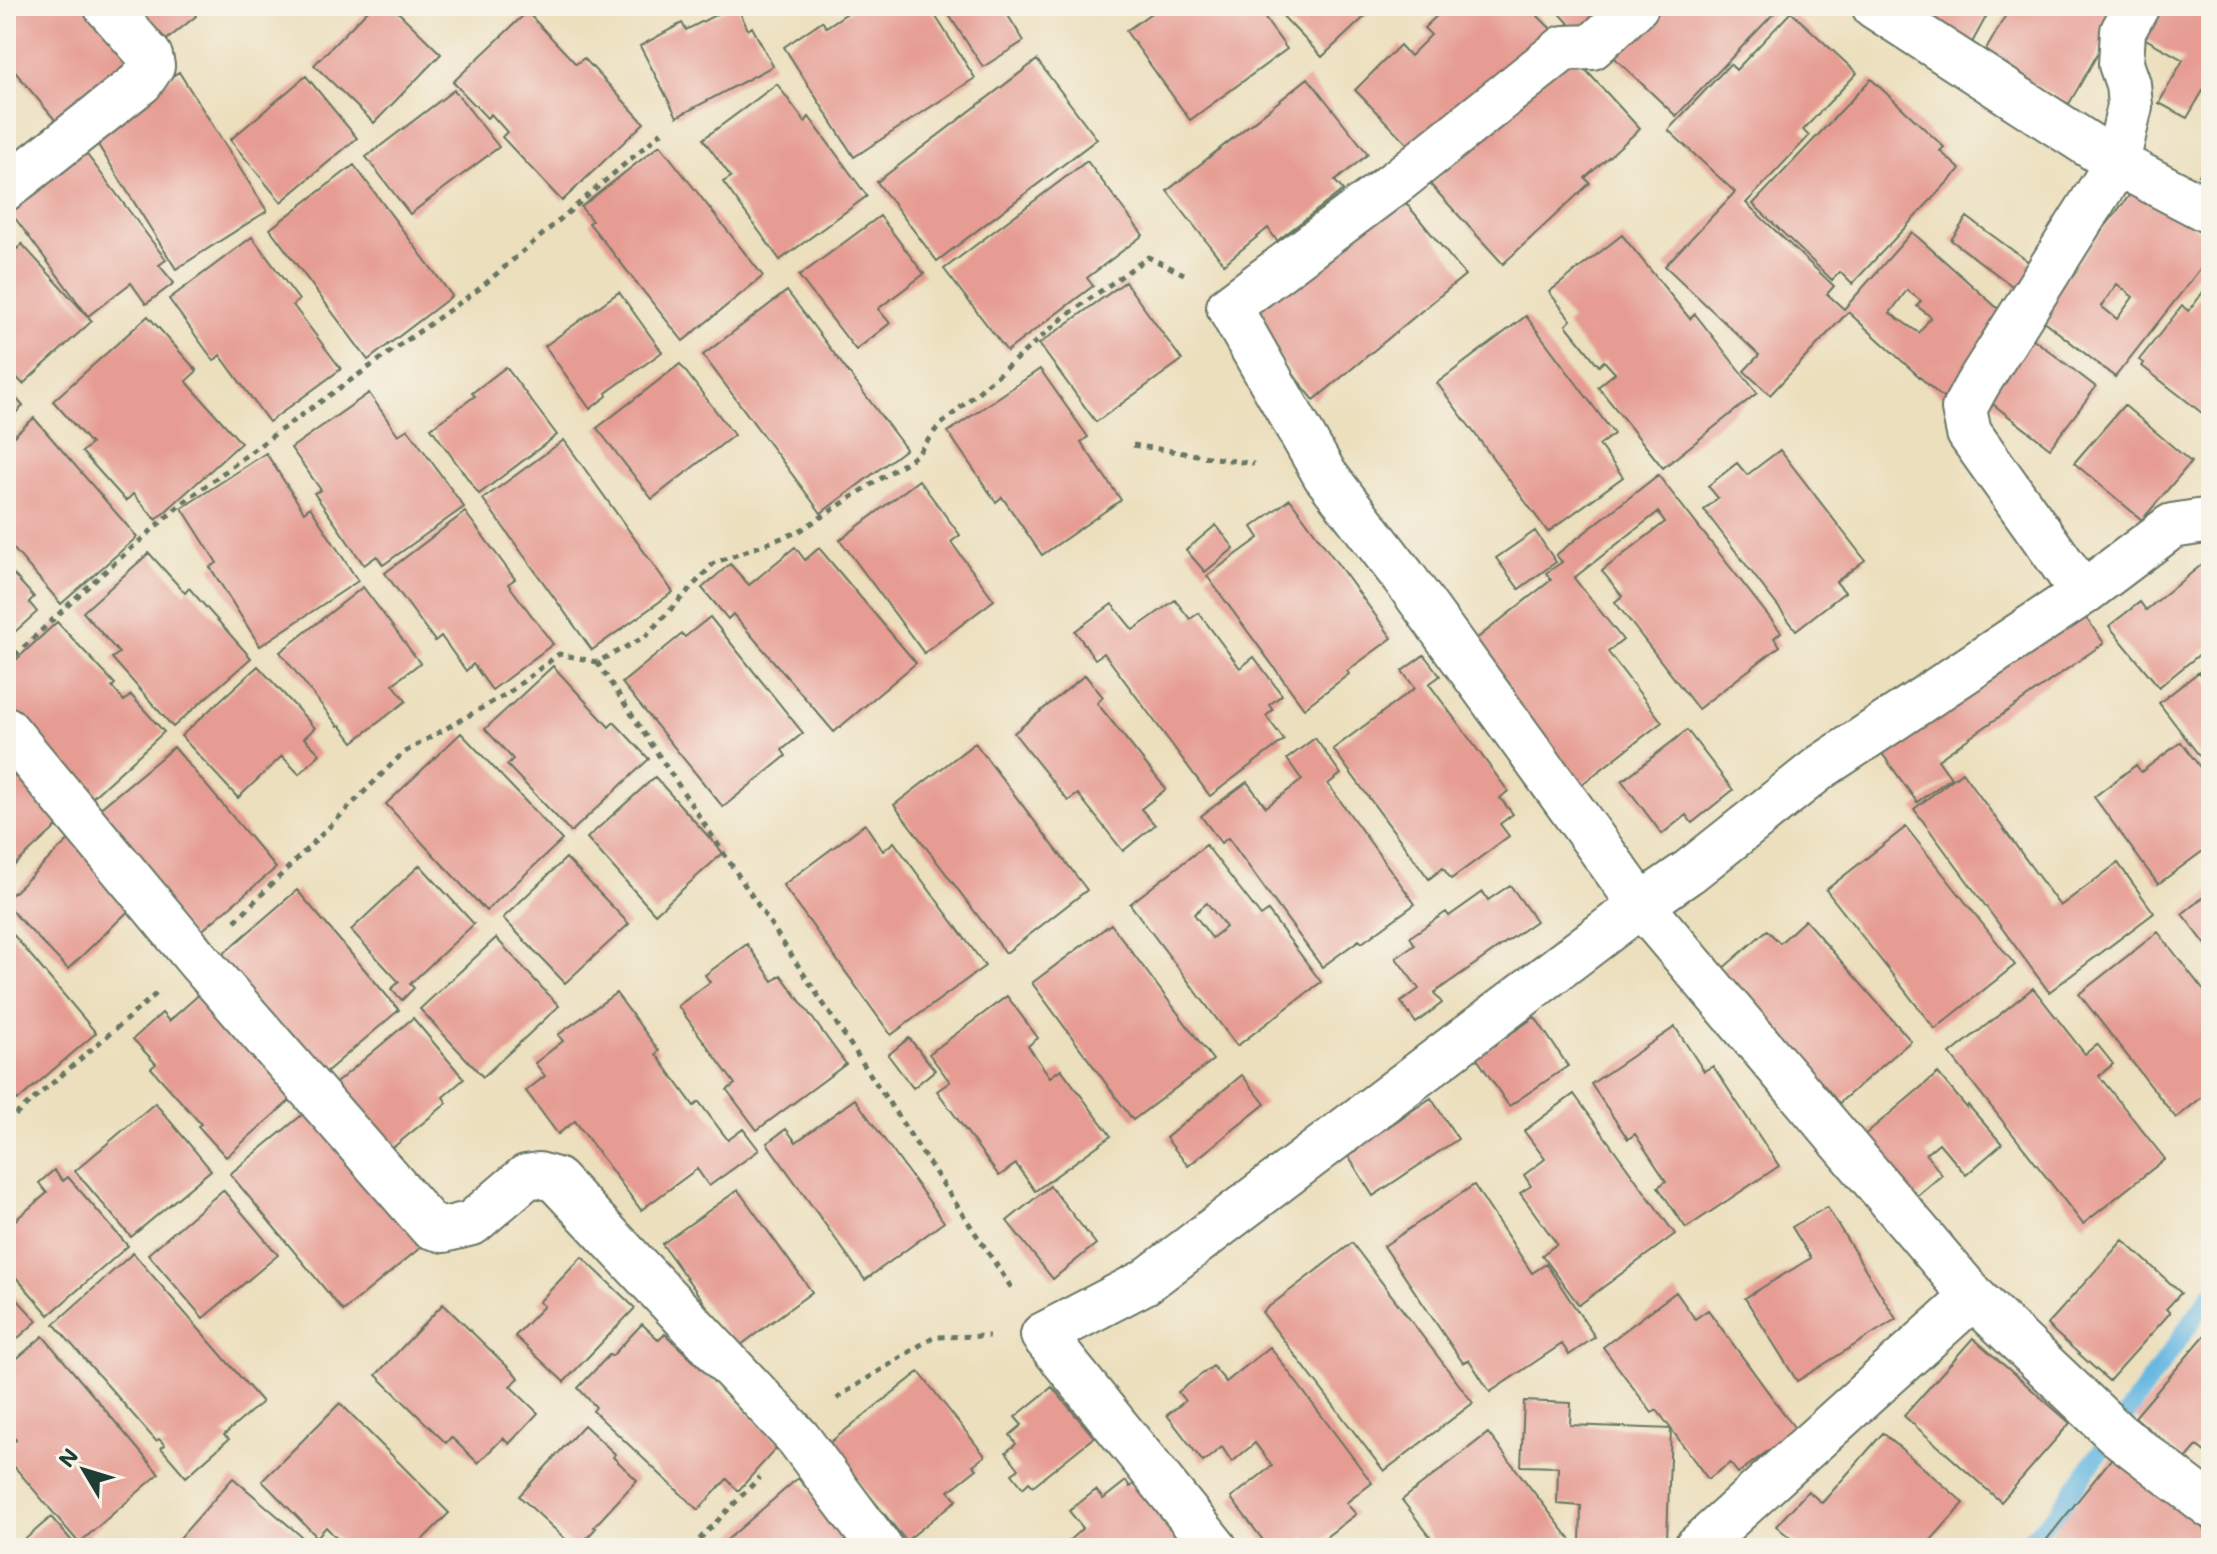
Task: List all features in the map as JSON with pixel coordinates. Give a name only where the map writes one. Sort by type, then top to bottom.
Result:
[{"type":"street","points":[[6,188],[141,82],[152,66],[150,56],[106,6]]},
{"type":"street","points":[[1636,6],[1592,47],[1564,48],[1400,179],[1229,307],[1325,475],[1403,576],[1641,905],[1973,1297],[2104,1422],[2211,1506]]},
{"type":"street","points":[[1874,6],[2117,163],[2211,212]]},
{"type":"street","points":[[2083,593],[1969,433],[1964,409],[2117,163],[2130,106],[2128,84],[2121,64],[2123,31],[2137,6]]},
{"type":"street","points":[[1215,1548],[1043,1335],[1145,1282],[1690,871],[1821,767],[2083,593],[2172,526],[2211,520]]},
{"type":"street","points":[[6,729],[197,959],[430,1226],[444,1230],[472,1223],[526,1177],[539,1175],[556,1180],[798,1438],[880,1548]]},
{"type":"street","points":[[1696,1548],[1973,1297]]},
{"type":"path","points":[[6,664],[179,506],[479,289],[662,132]]},
{"type":"path","points":[[6,1123],[197,959],[403,753],[508,693],[559,654],[597,662],[645,637],[714,563],[798,532],[917,455],[937,428],[1063,318],[1148,257],[1195,279],[1229,307]]},
{"type":"path","points":[[1133,445],[1325,475]]},
{"type":"path","points":[[597,662],[1043,1335]]},
{"type":"path","points":[[691,1548],[843,1394],[933,1337],[1043,1335]]},
{"type":"building","points":[[6,6],[99,6],[147,63],[65,132],[6,61]]},
{"type":"building","points":[[119,6],[188,6],[196,16],[154,50]]},
{"type":"building","points":[[372,6],[392,6],[441,54],[374,123],[314,65]]},
{"type":"building","points":[[737,6],[748,30],[752,27],[773,66],[677,117],[640,46],[682,23],[686,30]]},
{"type":"building","points":[[858,6],[929,6],[975,78],[854,157],[784,47],[822,21],[826,27]]},
{"type":"building","points":[[943,6],[1002,6],[1024,41],[983,67]]},
{"type":"building","points":[[1161,6],[1256,6],[1287,49],[1190,120],[1126,31]]},
{"type":"building","points":[[1281,6],[1376,6],[1322,57],[1277,10]]},
{"type":"building","points":[[1447,6],[1528,6],[1557,35],[1418,155],[1355,90],[1400,45],[1410,56],[1431,35],[1424,28]]},
{"type":"building","points":[[1553,6],[1622,6],[1584,40]]},
{"type":"building","points":[[1644,6],[1779,8],[1676,116],[1604,48]]},
{"type":"building","points":[[1887,6],[1992,6],[1968,50]]},
{"type":"building","points":[[2011,6],[2125,6],[2069,104],[1983,55]]},
{"type":"building","points":[[2141,6],[2211,6],[2211,77],[2187,118],[2159,103],[2183,60],[2128,29]]},
{"type":"building","points":[[527,12],[576,64],[584,58],[644,123],[562,201],[502,137],[507,132],[491,114],[487,118],[453,82]]},
{"type":"building","points":[[1791,12],[1857,73],[1803,130],[1809,136],[1746,203],[1834,286],[1827,294],[1844,309],[1912,232],[2005,315],[1945,400],[1848,312],[1770,395],[1744,371],[1759,355],[1665,266],[1735,192],[1668,130],[1730,64],[1736,70]],"holes":[[[1907,290],[1921,301],[1917,306],[1931,317],[1919,333],[1890,313]]]},
{"type":"building","points":[[1571,54],[1640,129],[1585,178],[1590,183],[1503,264],[1430,184]]},
{"type":"building","points":[[1037,60],[1097,139],[937,261],[877,182]]},
{"type":"building","points":[[179,72],[267,211],[176,269],[95,140],[100,122]]},
{"type":"building","points":[[306,76],[357,138],[281,202],[230,140]]},
{"type":"building","points":[[1308,78],[1368,154],[1335,181],[1343,190],[1277,241],[1268,228],[1224,264],[1167,191]]},
{"type":"building","points":[[1871,79],[1944,147],[1940,151],[1960,169],[1852,284],[1840,272],[1832,280],[1753,204]]},
{"type":"building","points":[[777,84],[805,122],[809,117],[867,196],[780,260],[723,182],[731,177],[703,139]]},
{"type":"building","points":[[454,90],[499,147],[410,214],[366,157]]},
{"type":"building","points":[[79,144],[166,260],[159,265],[174,283],[146,304],[131,283],[88,316],[6,206]]},
{"type":"building","points":[[660,145],[763,276],[683,341],[589,223],[592,221],[581,207]]},
{"type":"building","points":[[2211,153],[2211,181],[2199,175]]},
{"type":"building","points":[[1087,161],[1143,235],[1087,278],[1093,286],[1007,351],[944,269]]},
{"type":"building","points":[[354,165],[452,296],[368,360],[270,229]]},
{"type":"building","points":[[2139,183],[2211,240],[2211,255],[2115,377],[2036,315]],"holes":[[[2117,284],[2133,297],[2117,319],[2101,306]]]},
{"type":"building","points":[[1397,192],[1465,275],[1314,400],[1246,318]]},
{"type":"building","points":[[880,216],[924,274],[878,309],[890,323],[856,350],[799,276]]},
{"type":"building","points":[[1967,217],[2037,268],[2019,291],[1951,240]]},
{"type":"building","points":[[1622,235],[1690,319],[1695,314],[1757,393],[1663,468],[1598,387],[1615,373],[1604,361],[1599,366],[1566,325],[1571,320],[1549,292]]},
{"type":"building","points":[[6,237],[17,249],[22,244],[92,321],[23,384],[6,366]]},
{"type":"building","points":[[252,237],[299,300],[293,305],[341,369],[269,422],[220,355],[214,361],[169,299]]},
{"type":"building","points":[[1125,282],[1182,360],[1096,422],[1039,344]]},
{"type":"building","points":[[2211,289],[2211,420],[2142,366],[2144,363],[2139,360],[2182,306],[2189,311],[2203,292],[2207,294]]},
{"type":"building","points":[[787,291],[906,449],[821,513],[703,355]]},
{"type":"building","points":[[619,292],[662,352],[606,393],[607,396],[590,409],[545,346]]},
{"type":"building","points":[[148,316],[197,371],[186,381],[241,443],[156,520],[133,494],[126,501],[82,452],[91,444],[53,401]]},
{"type":"building","points":[[1526,316],[1614,434],[1599,445],[1623,477],[1548,532],[1437,383]]},
{"type":"building","points":[[2027,334],[2096,387],[2050,448],[1981,395]]},
{"type":"building","points":[[680,364],[734,435],[652,499],[597,428]]},
{"type":"building","points":[[506,367],[557,435],[479,494],[431,428],[475,396],[472,393]]},
{"type":"building","points":[[1040,369],[1088,437],[1081,442],[1121,500],[1042,555],[1002,497],[996,502],[948,432]]},
{"type":"building","points":[[6,387],[23,406],[6,422]]},
{"type":"building","points":[[369,393],[398,435],[408,429],[464,507],[383,565],[377,556],[364,565],[314,493],[321,490],[291,448]]},
{"type":"building","points":[[2124,405],[2191,462],[2142,520],[2074,463]]},
{"type":"building","points":[[34,418],[137,537],[61,604],[6,540],[6,443]]},
{"type":"building","points":[[564,440],[673,592],[592,650],[483,499]]},
{"type":"building","points":[[1780,450],[1865,560],[1836,582],[1845,592],[1796,630],[1704,510],[1718,498],[1708,486],[1737,463],[1747,475]]},
{"type":"building","points":[[266,453],[304,512],[310,507],[358,581],[260,646],[210,567],[217,563],[182,508]]},
{"type":"building","points":[[1658,475],[1781,632],[1774,638],[1780,646],[1698,709],[1615,602],[1622,596],[1602,571],[1665,522],[1658,512],[1574,578],[1623,640],[1608,652],[1662,722],[1581,785],[1470,644],[1551,580],[1546,573],[1562,562],[1556,555]]},
{"type":"building","points":[[919,480],[960,535],[951,542],[994,600],[924,653],[840,540]]},
{"type":"building","points":[[1290,499],[1392,638],[1304,708],[1207,576],[1259,538],[1252,527]]},
{"type":"building","points":[[465,512],[515,579],[508,584],[553,644],[492,690],[473,664],[466,671],[441,636],[435,641],[385,573]]},
{"type":"building","points":[[1216,525],[1234,548],[1205,572],[1186,550]]},
{"type":"building","points":[[1535,531],[1556,562],[1519,589],[1496,558]]},
{"type":"building","points":[[795,547],[805,560],[819,548],[916,663],[834,732],[733,614],[728,619],[702,588],[730,564],[749,585]]},
{"type":"building","points":[[149,553],[185,593],[189,588],[251,658],[173,727],[112,658],[119,653],[83,612]]},
{"type":"building","points":[[2211,557],[2211,645],[2159,687],[2109,626],[2140,602],[2146,610]]},
{"type":"building","points":[[6,566],[34,597],[29,602],[37,612],[6,640]]},
{"type":"building","points":[[363,587],[420,663],[393,684],[406,701],[353,742],[280,652]]},
{"type":"building","points":[[1175,600],[1190,619],[1199,613],[1240,668],[1254,657],[1282,695],[1269,705],[1273,710],[1266,716],[1284,740],[1210,796],[1104,653],[1095,659],[1075,631],[1112,604],[1133,630]]},
{"type":"building","points":[[2081,611],[2104,643],[1938,760],[1951,778],[1917,802],[1881,752]]},
{"type":"building","points":[[710,617],[803,733],[782,750],[786,756],[723,807],[622,683],[682,634],[685,637]]},
{"type":"building","points":[[57,622],[115,684],[112,687],[124,701],[131,695],[164,732],[83,806],[6,721],[6,669]]},
{"type":"building","points":[[1424,655],[1440,676],[1429,684],[1508,791],[1500,798],[1513,814],[1500,824],[1509,836],[1451,879],[1443,868],[1429,879],[1333,749],[1415,688],[1402,671]]},
{"type":"building","points":[[258,666],[315,728],[304,738],[320,754],[299,774],[282,756],[238,798],[181,736]]},
{"type":"building","points":[[553,666],[609,727],[614,722],[649,759],[571,832],[507,765],[513,759],[485,729]]},
{"type":"building","points":[[2199,672],[2211,687],[2211,771],[2159,703]]},
{"type":"building","points":[[1085,675],[1103,697],[1097,703],[1166,789],[1141,809],[1155,825],[1123,851],[1078,794],[1068,801],[1014,733]]},
{"type":"building","points":[[1687,730],[1733,790],[1692,823],[1686,815],[1662,834],[1622,781]]},
{"type":"building","points":[[461,733],[562,840],[486,911],[386,804]]},
{"type":"building","points":[[1315,738],[1341,774],[1328,784],[1415,904],[1362,943],[1359,940],[1322,967],[1228,838],[1221,843],[1201,816],[1247,782],[1266,807],[1302,780],[1287,759]]},
{"type":"building","points":[[2181,742],[2211,782],[2211,845],[2158,884],[2094,797],[2136,765],[2141,772]]},
{"type":"building","points":[[975,743],[1087,890],[1006,953],[894,805]]},
{"type":"building","points":[[174,747],[276,868],[193,938],[91,816]]},
{"type":"building","points":[[6,758],[63,821],[6,873]]},
{"type":"building","points":[[1962,772],[2060,906],[2118,863],[2154,913],[2049,992],[1914,809]]},
{"type":"building","points":[[655,777],[723,853],[655,914],[587,838]]},
{"type":"building","points":[[865,824],[883,851],[894,842],[985,966],[891,1035],[783,885]]},
{"type":"building","points":[[1906,827],[2015,965],[1935,1029],[1826,890]]},
{"type":"building","points":[[78,831],[142,898],[68,969],[6,905],[6,900]]},
{"type":"building","points":[[1206,845],[1261,916],[1268,911],[1321,982],[1237,1046],[1130,904]],"holes":[[[1207,903],[1226,927],[1212,938],[1194,914]]]},
{"type":"building","points":[[566,858],[629,924],[565,983],[503,918]]},
{"type":"building","points":[[420,865],[474,924],[410,984],[414,988],[402,1000],[391,989],[399,982],[351,930]]},
{"type":"building","points":[[1510,885],[1536,921],[1434,993],[1442,1003],[1416,1023],[1401,1002],[1419,989],[1396,958],[1415,945],[1410,937],[1446,912],[1449,916],[1483,892],[1488,900]]},
{"type":"building","points":[[297,890],[399,1010],[319,1078],[216,960]]},
{"type":"building","points":[[2211,891],[2211,951],[2182,914]]},
{"type":"building","points":[[1805,920],[1911,1041],[1831,1110],[1714,976],[1767,930],[1780,943]]},
{"type":"building","points":[[1111,924],[1213,1060],[1133,1120],[1032,983]]},
{"type":"building","points":[[6,926],[96,1033],[18,1100],[6,1085]]},
{"type":"building","points":[[2158,932],[2211,1000],[2211,1090],[2176,1118],[2079,994]]},
{"type":"building","points":[[496,938],[559,1006],[483,1077],[420,1009]]},
{"type":"building","points":[[747,944],[773,981],[781,975],[846,1064],[757,1130],[727,1090],[735,1084],[678,1006],[710,982],[705,975]]},
{"type":"building","points":[[210,985],[304,1088],[226,1157],[151,1068],[156,1064],[133,1039],[162,1013],[169,1021]]},
{"type":"building","points":[[2033,988],[2085,1054],[2097,1044],[2113,1064],[2099,1076],[2165,1159],[2083,1224],[1950,1054]]},
{"type":"building","points":[[616,993],[659,1051],[656,1054],[694,1106],[699,1102],[728,1140],[743,1129],[759,1150],[709,1186],[697,1169],[641,1210],[575,1121],[558,1134],[526,1091],[545,1076],[535,1063],[563,1041],[558,1035]]},
{"type":"building","points":[[1007,996],[1038,1038],[1028,1046],[1050,1077],[1061,1069],[1111,1136],[1035,1191],[1016,1164],[999,1176],[937,1091],[950,1082],[929,1054]]},
{"type":"building","points":[[1535,1017],[1568,1066],[1509,1106],[1476,1057]]},
{"type":"building","points":[[413,1018],[464,1079],[443,1097],[447,1103],[379,1159],[324,1093]]},
{"type":"building","points":[[1675,1027],[1704,1071],[1713,1066],[1779,1166],[1686,1228],[1658,1187],[1666,1181],[1635,1134],[1628,1139],[1591,1084]]},
{"type":"building","points":[[909,1038],[935,1070],[913,1088],[888,1055]]},
{"type":"building","points":[[1938,1073],[2002,1144],[1966,1175],[1939,1143],[1926,1154],[1942,1175],[1909,1203],[1856,1142]]},
{"type":"building","points":[[1242,1075],[1265,1104],[1188,1166],[1166,1138]]},
{"type":"building","points":[[1574,1094],[1675,1234],[1579,1305],[1542,1255],[1557,1244],[1520,1193],[1531,1186],[1524,1175],[1545,1159],[1524,1131]]},
{"type":"building","points":[[1431,1098],[1458,1139],[1373,1196],[1348,1156],[1355,1152],[1344,1137],[1373,1118],[1382,1131]]},
{"type":"building","points":[[855,1099],[944,1222],[865,1280],[767,1143],[786,1129],[796,1142]]},
{"type":"building","points":[[155,1103],[211,1170],[131,1237],[75,1171]]},
{"type":"building","points":[[313,1106],[426,1243],[343,1311],[230,1174]]},
{"type":"building","points":[[54,1170],[63,1181],[68,1177],[128,1246],[49,1315],[6,1266],[6,1228],[47,1193],[39,1183]]},
{"type":"building","points":[[1474,1185],[1532,1273],[1546,1264],[1595,1337],[1569,1355],[1562,1344],[1490,1392],[1469,1360],[1463,1363],[1384,1246]]},
{"type":"building","points":[[1050,1186],[1096,1244],[1053,1279],[1007,1221]]},
{"type":"building","points":[[223,1190],[278,1255],[203,1318],[148,1254]]},
{"type":"building","points":[[738,1190],[812,1292],[737,1348],[662,1244]]},
{"type":"building","points":[[1827,1207],[1896,1319],[1797,1381],[1745,1298],[1811,1258],[1792,1227]]},
{"type":"building","points":[[2123,1240],[2181,1293],[2166,1309],[2170,1313],[2109,1381],[2047,1325]]},
{"type":"building","points":[[1352,1243],[1473,1403],[1384,1471],[1262,1312]]},
{"type":"building","points":[[133,1253],[262,1402],[224,1435],[229,1439],[186,1477],[161,1448],[165,1445],[159,1439],[156,1441],[54,1324]]},
{"type":"building","points":[[582,1257],[635,1308],[564,1382],[515,1336],[544,1306],[539,1302]]},
{"type":"building","points":[[6,1287],[37,1321],[6,1349]]},
{"type":"building","points":[[1676,1292],[1695,1319],[1708,1310],[1796,1430],[1738,1473],[1730,1463],[1708,1479],[1657,1410],[1652,1413],[1603,1347]]},
{"type":"building","points":[[443,1304],[519,1378],[510,1386],[538,1413],[509,1444],[503,1438],[478,1463],[451,1437],[446,1443],[376,1375]]},
{"type":"building","points":[[642,1324],[659,1340],[665,1334],[780,1444],[738,1491],[727,1479],[698,1510],[593,1411],[596,1407],[578,1388]]},
{"type":"building","points":[[2211,1328],[2211,1457],[2197,1446],[2185,1460],[2135,1417]]},
{"type":"building","points":[[43,1336],[159,1474],[79,1543],[6,1457],[6,1449],[16,1440],[6,1429],[6,1368]]},
{"type":"building","points":[[1973,1338],[2070,1423],[2001,1502],[1904,1416]]},
{"type":"building","points":[[1270,1347],[1372,1483],[1346,1503],[1356,1514],[1313,1547],[1305,1537],[1291,1548],[1269,1548],[1231,1498],[1272,1466],[1255,1443],[1232,1462],[1222,1447],[1203,1462],[1167,1415],[1185,1401],[1178,1392],[1213,1366],[1226,1382]]},
{"type":"building","points":[[919,1372],[985,1456],[973,1465],[977,1469],[949,1491],[957,1500],[906,1541],[828,1444]]},
{"type":"building","points":[[1052,1387],[1094,1437],[1033,1486],[1029,1482],[1023,1488],[1012,1474],[1019,1469],[1006,1452],[1016,1444],[1010,1435],[1022,1425],[1015,1417]]},
{"type":"building","points":[[1524,1401],[1571,1403],[1570,1425],[1671,1429],[1667,1539],[1623,1537],[1622,1545],[1580,1543],[1581,1506],[1557,1504],[1558,1467],[1521,1466]]},
{"type":"building","points":[[340,1403],[449,1513],[416,1546],[418,1548],[346,1548],[326,1527],[317,1537],[262,1481]]},
{"type":"building","points":[[584,1425],[637,1480],[575,1548],[519,1496]]},
{"type":"building","points":[[1488,1433],[1577,1548],[1439,1548],[1402,1500]]},
{"type":"building","points":[[1883,1433],[1964,1503],[1924,1548],[1802,1548],[1776,1526],[1808,1491],[1822,1503]]},
{"type":"building","points":[[2116,1453],[2211,1535],[2211,1548],[2058,1548],[2047,1539]]},
{"type":"building","points":[[1147,1474],[1203,1548],[1070,1548],[1066,1543],[1083,1528],[1069,1511],[1096,1490],[1103,1499],[1126,1481],[1130,1487]]},
{"type":"building","points":[[233,1478],[315,1548],[171,1548]]},
{"type":"building","points":[[798,1478],[830,1515],[873,1548],[733,1548],[727,1540]]},
{"type":"building","points":[[51,1517],[78,1548],[27,1548],[22,1542]]},
{"type":"building","points":[[91,1540],[97,1548],[81,1548]]},
{"type":"waterway","points":[[2021,1548],[2057,1513],[2211,1294]]}]
